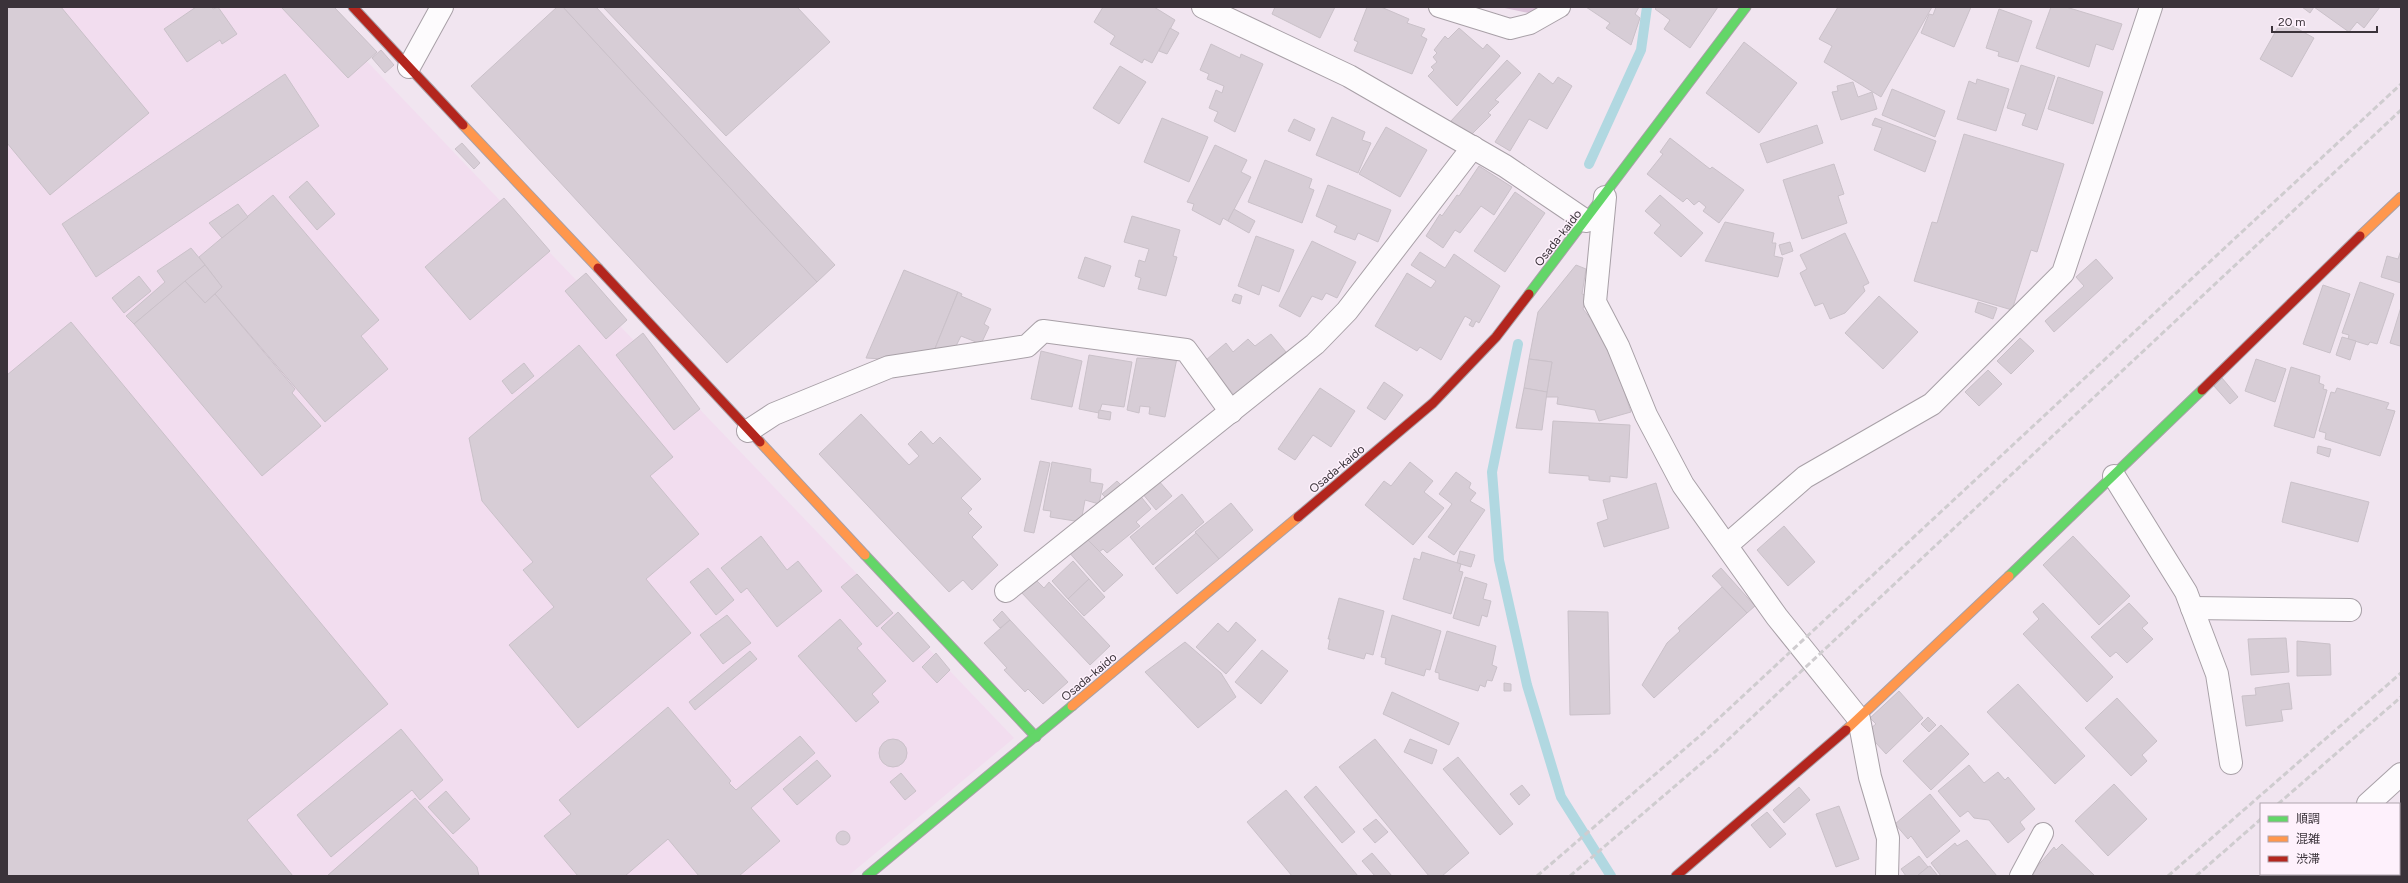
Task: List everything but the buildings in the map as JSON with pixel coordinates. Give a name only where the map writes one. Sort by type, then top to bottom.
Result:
[{"type":"street","points":[[353,7],[748,431],[1036,737]]},
{"type":"street","points":[[408,67],[442,7]]},
{"type":"street","points":[[1202,7],[1349,76],[1505,166],[1586,220]]},
{"type":"street","name":"Osada-kaido","points":[[867,876],[1036,737],[1434,403],[1496,337],[1746,7]]},
{"type":"street","points":[[1728,546],[1805,477],[1932,404],[2063,272],[2151,7]]},
{"type":"street","points":[[1006,591],[1315,344],[1347,311],[1473,147]]},
{"type":"street","points":[[1604,196],[1595,302],[1618,346],[1646,415],[1683,485],[1728,546],[1777,617],[1859,719],[1870,777],[1888,838],[1887,876]]},
{"type":"street","points":[[1676,876],[1859,719],[2114,476],[2401,197]]},
{"type":"street","points":[[748,431],[774,414],[889,367],[1026,346],[1043,331],[1186,350],[1230,412]]},
{"type":"street","points":[[2114,476],[2186,592],[2217,674],[2231,763]]},
{"type":"street","points":[[2192,608],[2350,610]]},
{"type":"street","points":[[2369,803],[2401,774]]},
{"type":"lane","points":[[1438,7],[1510,29],[1530,24],[1560,7]]},
{"type":"lane","points":[[2020,876],[2043,833]]},
{"type":"shaded area","points":[[7,7],[315,7],[1014,738],[848,876],[7,876]]},
{"type":"shaded area","points":[[1500,7],[1551,7],[1543,16]]},
{"type":"waterway","points":[[1589,164],[1641,50],[1647,7]]},
{"type":"waterway","points":[[1518,344],[1492,472],[1499,560],[1527,685],[1561,797],[1611,876]]},
{"type":"railway","points":[[1537,876],[1702,734],[2401,84]]},
{"type":"railway","points":[[1570,876],[1716,751],[2401,110]]},
{"type":"railway","points":[[2168,876],[2401,673]]},
{"type":"railway","points":[[2279,803],[2401,697]]},
{"type":"railway","points":[[2196,876],[2260,820]]},
{"type":"traffic: fast","points":[[1529,294],[1746,7]]},
{"type":"traffic: fast","points":[[2009,576],[2202,390]]},
{"type":"traffic: fast","points":[[865,555],[1036,737]]},
{"type":"traffic: fast","points":[[867,876],[1072,706]]},
{"type":"traffic: slow","points":[[463,125],[598,268]]},
{"type":"traffic: slow","points":[[2360,236],[2401,197]]},
{"type":"traffic: slow","points":[[760,442],[865,555]]},
{"type":"traffic: slow","points":[[1072,706],[1298,517]]},
{"type":"traffic: slow","points":[[1846,730],[2009,576]]},
{"type":"traffic: jam","points":[[353,7],[463,125]]},
{"type":"traffic: jam","points":[[2202,390],[2360,236]]},
{"type":"traffic: jam","points":[[598,268],[760,442]]},
{"type":"traffic: jam","points":[[1298,517],[1433,403],[1496,337],[1529,294]]},
{"type":"traffic: jam","points":[[1676,876],[1846,730]]}]
